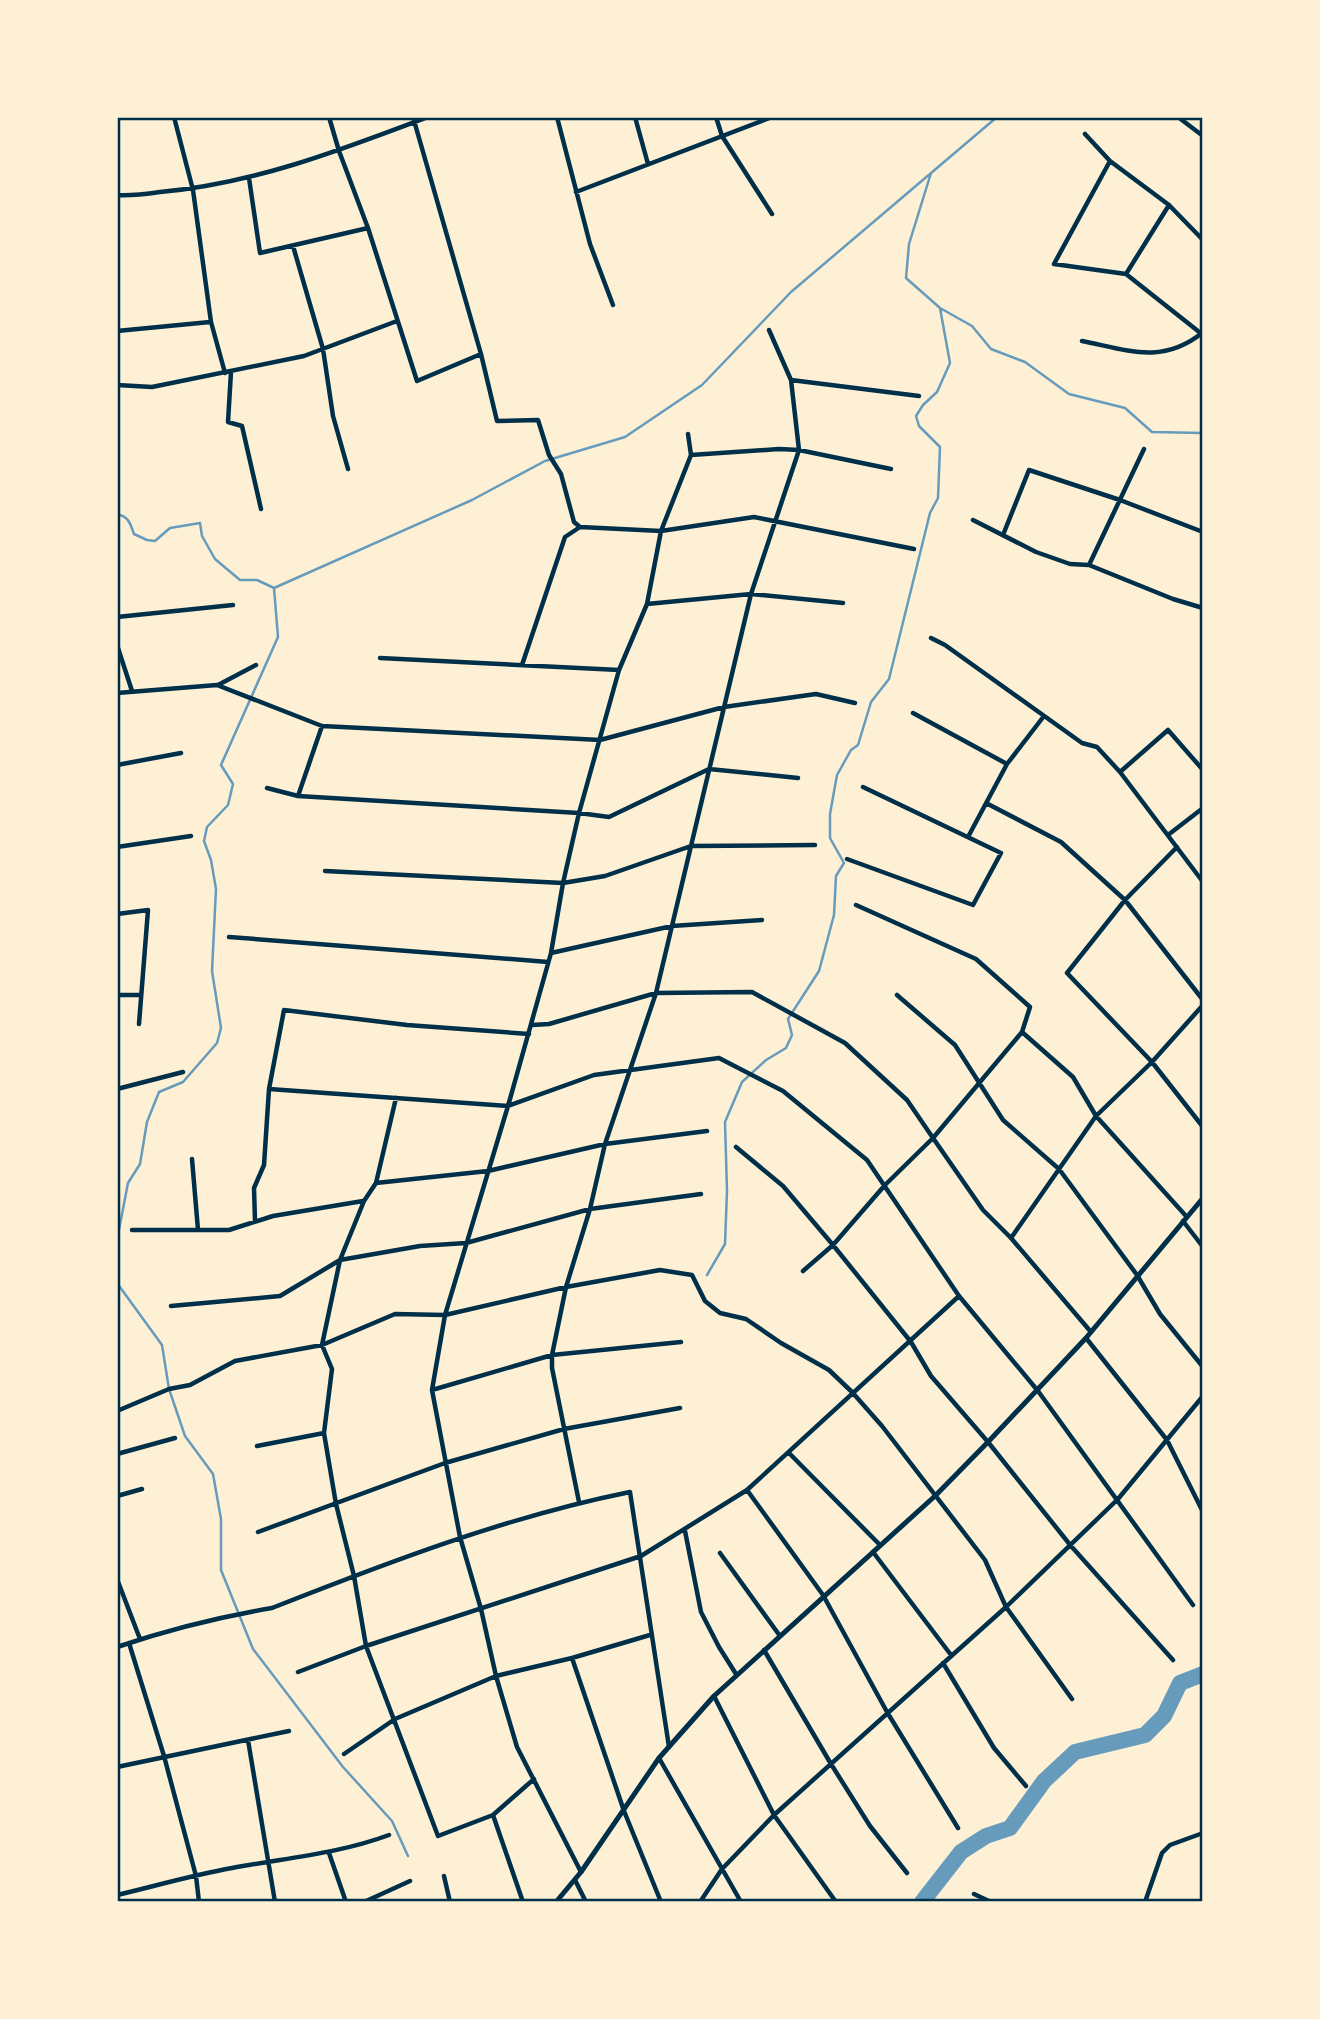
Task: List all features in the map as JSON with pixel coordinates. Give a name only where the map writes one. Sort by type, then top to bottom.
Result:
[{"type":"street","points":[[174,117],[193,190],[211,322],[228,372],[228,422],[242,426],[261,509]]},
{"type":"street","points":[[329,117],[369,229],[417,381],[481,354]]},
{"type":"street","points":[[117,195],[193,190],[249,178],[339,151],[414,120],[428,117]]},
{"type":"street","points":[[557,117],[590,244],[613,305]]},
{"type":"street","points":[[635,117],[648,164]]},
{"type":"street","points":[[716,117],[722,136],[772,214]]},
{"type":"street","points":[[576,192],[772,117]]},
{"type":"street","points":[[1178,117],[1203,136]]},
{"type":"street","points":[[414,120],[481,354],[497,421],[538,419],[549,454],[561,474],[574,522],[580,527]]},
{"type":"street","points":[[1085,134],[1110,161],[1169,205],[1203,240]]},
{"type":"street","points":[[1082,341],[1151,355],[1188,344],[1202,333],[1126,274],[1054,264],[1110,161]]},
{"type":"street","points":[[249,178],[260,253],[369,229]]},
{"type":"street","points":[[1126,274],[1169,205]]},
{"type":"street","points":[[293,246],[323,349],[333,416],[348,469]]},
{"type":"street","points":[[117,385],[152,387],[304,356],[397,321]]},
{"type":"street","points":[[117,331],[211,322]]},
{"type":"street","points":[[579,1502],[552,1368],[552,1355],[566,1287],[590,1209],[606,1144],[656,993],[751,594],[799,450],[791,380],[769,330]]},
{"type":"street","points":[[791,380],[919,396]]},
{"type":"street","points":[[581,1872],[517,1747],[460,1537],[432,1390],[445,1315],[509,1106],[551,953],[579,813],[619,670],[647,604],[662,531],[691,455],[688,434]]},
{"type":"street","points":[[1089,565],[1144,449]]},
{"type":"street","points":[[691,455],[799,450],[891,469]]},
{"type":"street","points":[[1003,535],[1029,470],[1120,500],[1203,532]]},
{"type":"street","points":[[522,666],[565,537],[580,527],[662,531],[754,517],[914,549]]},
{"type":"street","points":[[973,520],[1036,552],[1070,564],[1089,565],[1173,599],[1203,608]]},
{"type":"street","points":[[647,604],[751,594],[843,603]]},
{"type":"street","points":[[117,617],[233,605]]},
{"type":"street","points":[[931,638],[946,645],[1082,743],[1097,747],[1203,882]]},
{"type":"street","points":[[117,645],[132,691]]},
{"type":"street","points":[[380,658],[619,670]]},
{"type":"street","points":[[117,693],[217,685],[256,665]]},
{"type":"street","points":[[217,685],[322,726],[600,740],[724,707],[816,694],[855,703]]},
{"type":"street","points":[[913,713],[1007,764]]},
{"type":"street","points":[[968,837],[1007,764],[1044,716]]},
{"type":"street","points":[[298,796],[322,726]]},
{"type":"street","points":[[1119,772],[1168,730],[1203,770]]},
{"type":"street","points":[[117,765],[181,752]]},
{"type":"street","points":[[267,788],[298,796],[609,817],[709,769],[798,778]]},
{"type":"street","points":[[847,859],[973,905],[1001,853],[863,787]]},
{"type":"street","points":[[986,803],[1061,842],[1125,900],[1203,1002],[1152,1062],[1097,1116],[1011,1238]]},
{"type":"street","points":[[1168,835],[1203,808]]},
{"type":"street","points":[[117,847],[191,836]]},
{"type":"street","points":[[325,871],[563,883],[605,876],[691,846],[815,845]]},
{"type":"street","points":[[1177,847],[1125,900],[1066,973],[1152,1062],[1203,1127]]},
{"type":"street","points":[[803,1271],[833,1245],[886,1185],[933,1138],[1022,1032],[1030,1007],[976,959],[856,905]]},
{"type":"street","points":[[117,914],[148,910],[139,1024]]},
{"type":"street","points":[[551,953],[672,926],[762,920]]},
{"type":"street","points":[[229,937],[548,962]]},
{"type":"street","points":[[532,1025],[549,1024],[656,993],[752,992],[845,1043],[907,1100],[983,1210],[1011,1238],[1091,1332]]},
{"type":"street","points":[[117,995],[141,995]]},
{"type":"street","points":[[897,995],[955,1045],[1003,1120],[1059,1169],[1137,1275],[1160,1314],[1203,1367]]},
{"type":"street","points":[[254,1221],[254,1188],[264,1165],[269,1089],[284,1010],[407,1025],[529,1034]]},
{"type":"street","points":[[1022,1032],[1073,1077],[1097,1116],[1184,1218],[1203,1247]]},
{"type":"street","points":[[269,1089],[509,1106],[594,1075],[629,1068],[719,1058],[783,1091],[867,1160],[959,1296],[1038,1391],[1194,1605]]},
{"type":"street","points":[[117,1089],[184,1072]]},
{"type":"street","points":[[396,1098],[376,1183],[364,1201],[340,1260],[322,1345],[332,1370],[324,1433],[336,1504],[354,1576],[366,1646],[438,1836],[493,1815],[534,1779]]},
{"type":"street","points":[[376,1183],[488,1171],[606,1144],[706,1131]]},
{"type":"street","points":[[736,1147],[783,1186],[911,1342],[931,1376],[1071,1546],[1173,1660]]},
{"type":"street","points":[[192,1159],[198,1230]]},
{"type":"street","points":[[171,1306],[280,1296],[340,1260],[420,1246],[466,1243],[590,1209],[701,1195]]},
{"type":"street","points":[[556,1902],[581,1872],[659,1758],[714,1696],[935,1496],[1086,1338],[1203,1198]]},
{"type":"street","points":[[132,1230],[229,1230],[273,1216],[364,1201]]},
{"type":"street","points":[[117,1410],[169,1389],[190,1385],[235,1361],[322,1345],[395,1314],[445,1315],[566,1287],[660,1270],[692,1275],[705,1301],[720,1313],[746,1319],[781,1343],[829,1370],[852,1392],[882,1426],[985,1560],[1006,1607],[1072,1699]]},
{"type":"street","points":[[298,1672],[366,1646],[641,1556],[685,1531],[695,1521],[747,1490],[959,1296]]},
{"type":"street","points":[[1086,1338],[1167,1440],[1203,1512]]},
{"type":"street","points":[[432,1390],[552,1355],[681,1342]]},
{"type":"street","points":[[699,1902],[722,1869],[774,1815],[1006,1607],[1118,1499],[1203,1395]]},
{"type":"street","points":[[258,1532],[445,1463],[565,1429],[680,1408]]},
{"type":"street","points":[[257,1446],[324,1433]]},
{"type":"street","points":[[117,1454],[175,1438]]},
{"type":"street","points":[[789,1453],[880,1545]]},
{"type":"street","points":[[117,1496],[142,1489]]},
{"type":"street","points":[[747,1490],[823,1595],[887,1712],[958,1828]]},
{"type":"street","points":[[117,1647],[140,1639],[272,1608],[460,1537],[579,1502],[630,1492],[669,1747]]},
{"type":"street","points":[[685,1531],[701,1612],[736,1674]]},
{"type":"street","points":[[873,1552],[951,1655]]},
{"type":"street","points":[[720,1553],[780,1636]]},
{"type":"street","points":[[117,1579],[140,1639]]},
{"type":"street","points":[[344,1754],[395,1719],[496,1676],[650,1636]]},
{"type":"street","points":[[128,1643],[196,1876],[198,1902]]},
{"type":"street","points":[[764,1649],[870,1826],[907,1873]]},
{"type":"street","points":[[572,1658],[624,1811],[661,1902]]},
{"type":"street","points":[[943,1663],[994,1748],[1026,1786]]},
{"type":"street","points":[[714,1696],[774,1815],[836,1902]]},
{"type":"street","points":[[117,1767],[289,1731]]},
{"type":"street","points":[[248,1740],[275,1902]]},
{"type":"street","points":[[659,1758],[741,1902]]},
{"type":"street","points":[[493,1815],[523,1902]]},
{"type":"street","points":[[1145,1902],[1162,1853],[1170,1845],[1203,1833]]},
{"type":"street","points":[[117,1899],[196,1876],[329,1853],[388,1835]]},
{"type":"street","points":[[329,1853],[346,1902]]},
{"type":"street","points":[[444,1876],[450,1902]]},
{"type":"street","points":[[575,1880],[586,1902]]},
{"type":"street","points":[[364,1902],[410,1881]]},
{"type":"street","points":[[974,1894],[991,1902]]},
{"type":"waterway","points":[[117,514],[127,519],[134,534],[155,541],[170,528],[200,523],[202,536],[215,559],[240,580],[257,580],[274,588],[472,500],[545,461],[625,437],[702,385],[791,292],[997,117]]},
{"type":"waterway","points":[[931,173],[909,244],[906,278],[940,308],[972,326],[991,349],[1025,362],[1069,394],[1125,408],[1152,432],[1203,433]]},
{"type":"waterway","points":[[707,1275],[725,1244],[725,1122],[742,1082],[766,1060],[786,1048],[792,1035],[788,1019],[819,971],[834,915],[836,876],[844,863],[830,838],[830,814],[837,775],[851,750],[858,745],[871,702],[889,679],[930,513],[938,498],[940,447],[919,426],[916,416],[937,392],[950,363],[940,308]]},
{"type":"waterway","points":[[117,1240],[128,1183],[140,1164],[147,1122],[159,1092],[183,1082],[217,1043],[221,1028],[212,971],[216,889],[211,860],[204,841],[207,827],[228,805],[233,784],[221,765],[278,637],[274,588]]},
{"type":"waterway","points":[[117,1283],[162,1345],[169,1389],[185,1436],[213,1474],[221,1519],[221,1570],[253,1649],[343,1767],[392,1821],[408,1856]]},
{"type":"waterway","points":[[922,1902],[961,1852],[986,1836],[1010,1828],[1044,1781],[1075,1752],[1145,1735],[1164,1716],[1180,1683],[1203,1674]]}]
